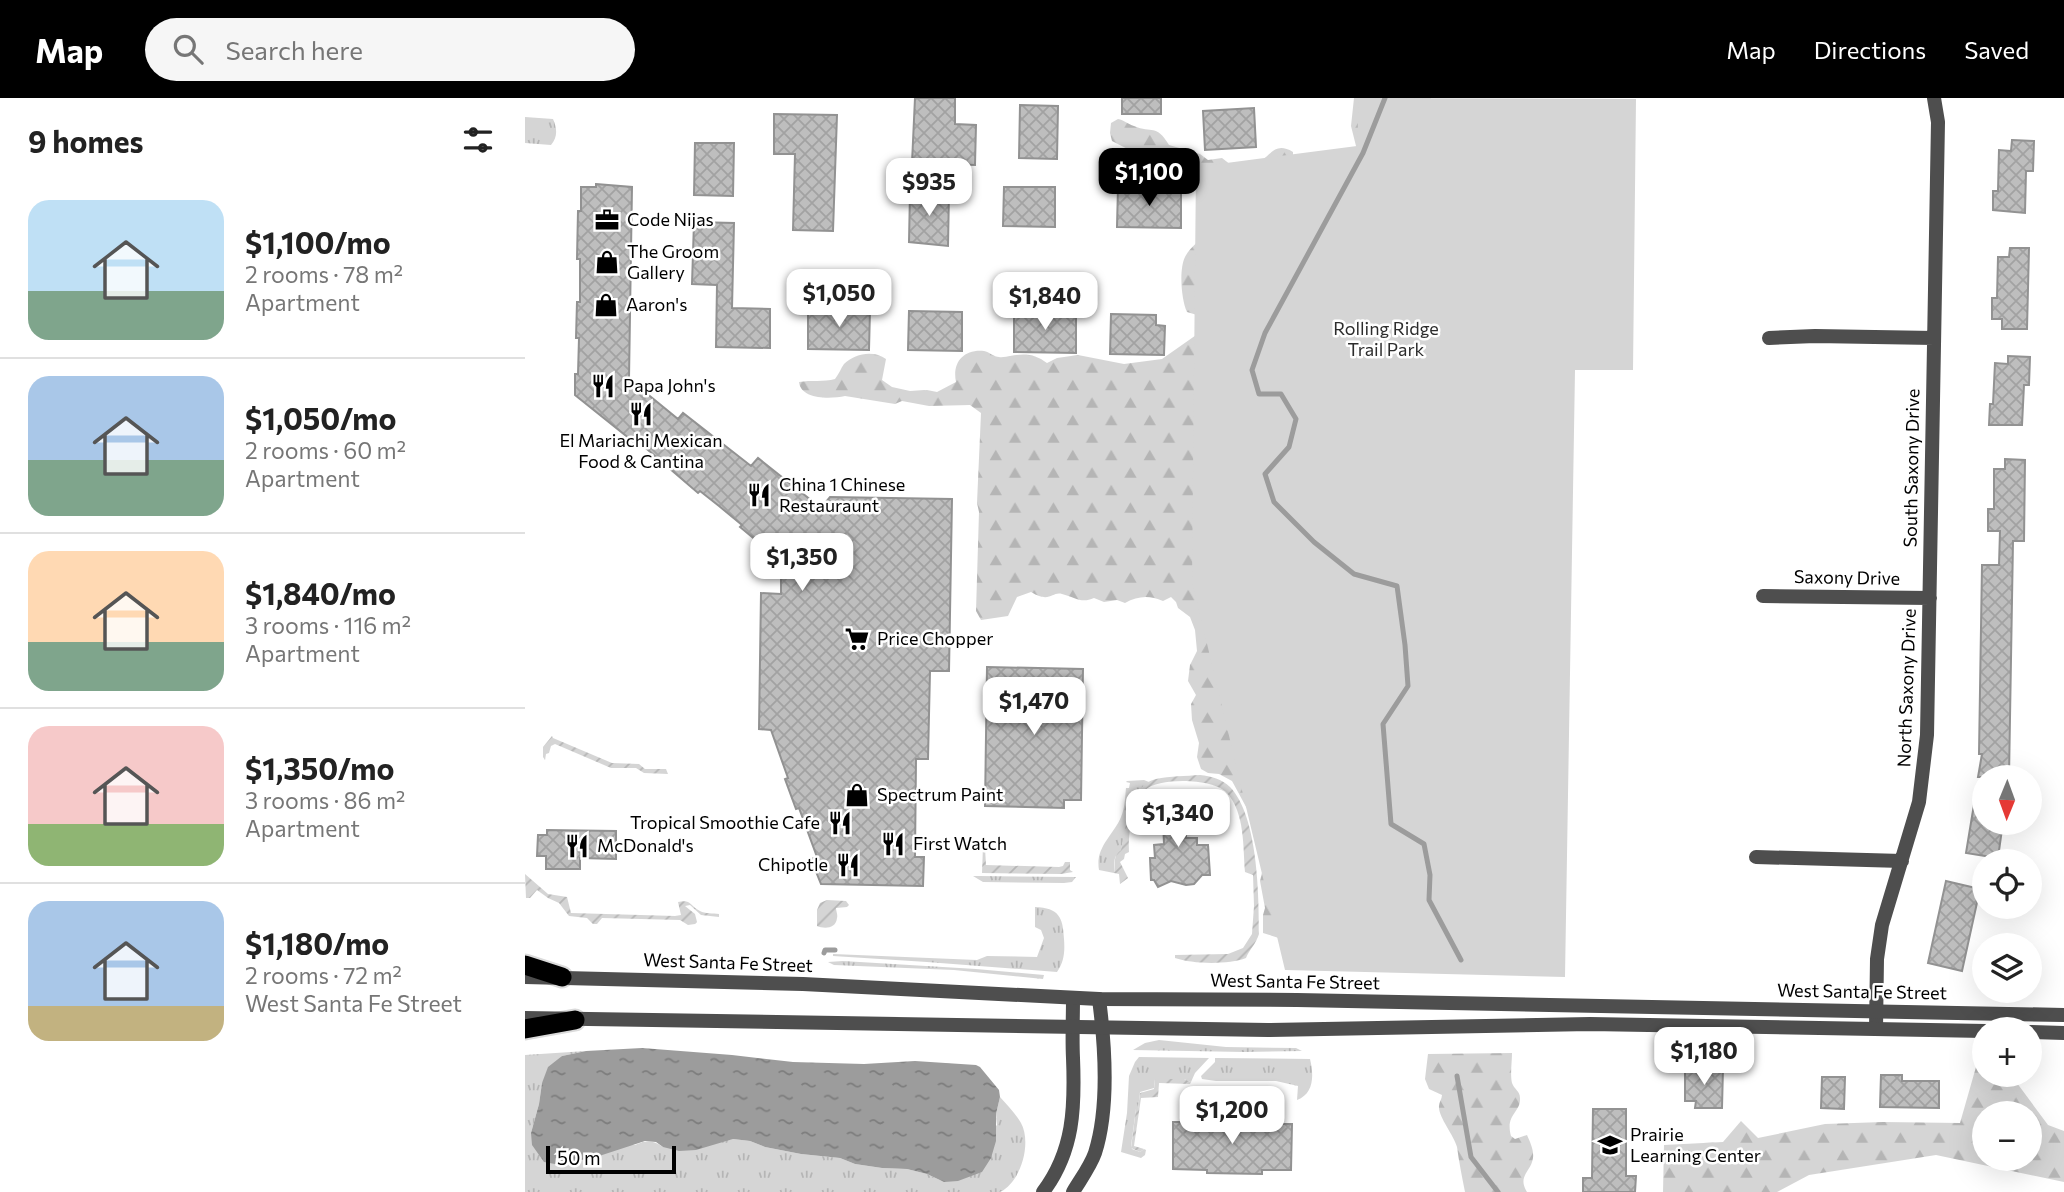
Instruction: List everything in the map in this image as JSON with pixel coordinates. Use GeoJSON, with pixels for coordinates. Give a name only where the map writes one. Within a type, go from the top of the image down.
{"type":"FeatureCollection","features":[{"type":"Feature","properties":{"kind":"highway"},"geometry":{"type":"LineString","coordinates":[[525,965],[562,977]]}},
{"type":"Feature","properties":{"kind":"highway"},"geometry":{"type":"LineString","coordinates":[[525,1029],[575,1020]]}},
{"type":"Feature","properties":{"kind":"street","name":"South Saxony Drive"},"geometry":{"type":"LineString","coordinates":[[1930,598],[1938,122],[1934,98]]}},
{"type":"Feature","properties":{"kind":"street"},"geometry":{"type":"LineString","coordinates":[[1769,338],[1934,338]]}},
{"type":"Feature","properties":{"kind":"street","name":"Saxony Drive"},"geometry":{"type":"LineString","coordinates":[[1763,596],[1930,598]]}},
{"type":"Feature","properties":{"kind":"street","name":"North Saxony Drive"},"geometry":{"type":"LineString","coordinates":[[1876,1029],[1877,959],[1882,925],[1919,802],[1924,770],[1930,598]]}},
{"type":"Feature","properties":{"kind":"street"},"geometry":{"type":"LineString","coordinates":[[1756,857],[1902,861]]}},
{"type":"Feature","properties":{"kind":"street","name":"West Santa Fe Street"},"geometry":{"type":"LineString","coordinates":[[525,976],[803,984],[1073,999],[1297,1000],[2064,1015]]}},
{"type":"Feature","properties":{"kind":"street"},"geometry":{"type":"LineString","coordinates":[[1043,1192],[1061,1159],[1071,1131],[1075,1081],[1073,999]]}},
{"type":"Feature","properties":{"kind":"street"},"geometry":{"type":"LineString","coordinates":[[1073,1192],[1094,1155],[1100,1129],[1104,1086],[1103,1028],[1099,999]]}},
{"type":"Feature","properties":{"kind":"street","name":"West Santa Fe Street"},"geometry":{"type":"LineString","coordinates":[[525,1018],[1268,1030],[1590,1024],[1972,1031]]}},
{"type":"Feature","properties":{"kind":"street"},"geometry":{"type":"LineString","coordinates":[[2042,1032],[2064,1032]]}},
{"type":"Feature","properties":{"kind":"green space"},"geometry":{"type":"Polygon","coordinates":[[[1354,98],[1431,98],[1285,940],[1263,933],[1265,908],[1260,881],[1263,868],[1251,816],[1232,781],[1201,769],[1197,757],[1199,743],[1192,720],[1191,704],[1196,695],[1188,681],[1190,665],[1197,651],[1195,630],[1190,617],[1178,608],[1171,597],[1163,601],[1148,597],[1139,598],[1125,603],[1117,600],[1104,602],[1094,598],[1082,600],[1059,594],[1042,597],[1031,592],[1017,597],[1008,616],[981,620],[976,611],[981,413],[970,405],[929,406],[845,396],[818,397],[805,392],[799,382],[835,379],[844,364],[865,354],[876,354],[886,359],[882,380],[892,387],[937,392],[956,382],[958,363],[970,352],[984,351],[1000,357],[1030,355],[1047,363],[1057,358],[1078,355],[1124,364],[1162,359],[1199,333],[1197,315],[1187,312],[1185,306],[1181,276],[1187,253],[1208,232],[1206,188],[1174,172],[1150,175],[1147,170],[1149,160],[1112,141],[1111,123],[1118,119],[1140,128],[1157,131],[1169,145],[1200,154],[1208,160],[1222,158],[1231,165],[1253,164],[1281,148],[1293,152],[1293,161],[1357,150],[1351,126],[1354,98]]]}},
{"type":"Feature","properties":{"kind":"green space","name":"Rolling Ridge Trail Park"},"geometry":{"type":"Polygon","coordinates":[[[1359,98],[1636,99],[1633,370],[1575,370],[1565,977],[1285,970],[1192,581],[1196,167],[1357,146],[1359,98]]]}},
{"type":"Feature","properties":{"kind":"green space"},"geometry":{"type":"Polygon","coordinates":[[[525,117],[553,119],[556,132],[551,145],[525,143],[525,117]]]}},
{"type":"Feature","properties":{"kind":"green space"},"geometry":{"type":"Polygon","coordinates":[[[552,736],[612,763],[639,764],[645,769],[666,769],[668,774],[644,773],[636,768],[611,768],[555,744],[546,754],[545,760],[543,747],[552,736]]]}},
{"type":"Feature","properties":{"kind":"green space"},"geometry":{"type":"Polygon","coordinates":[[[1200,775],[1223,782],[1239,800],[1246,817],[1255,857],[1259,934],[1246,958],[1230,962],[1191,962],[1175,958],[1175,955],[1228,954],[1243,948],[1252,934],[1253,875],[1245,872],[1240,820],[1227,793],[1211,784],[1186,781],[1162,783],[1145,790],[1134,810],[1129,852],[1120,862],[1128,878],[1120,884],[1119,874],[1114,873],[1115,858],[1121,850],[1127,819],[1140,789],[1156,779],[1200,775]]]}},
{"type":"Feature","properties":{"kind":"green space"},"geometry":{"type":"Polygon","coordinates":[[[1126,782],[1149,782],[1133,801],[1121,850],[1115,858],[1114,873],[1099,870],[1102,848],[1122,814],[1126,788],[1129,788],[1130,783],[1126,782]]]}},
{"type":"Feature","properties":{"kind":"green space"},"geometry":{"type":"Polygon","coordinates":[[[983,846],[986,865],[1059,867],[1070,862],[1070,870],[1073,872],[982,873],[983,846]]]}},
{"type":"Feature","properties":{"kind":"green space"},"geometry":{"type":"Polygon","coordinates":[[[525,874],[548,894],[567,897],[571,913],[675,916],[681,915],[678,902],[685,901],[702,912],[719,914],[719,917],[701,915],[690,905],[685,906],[695,914],[695,924],[688,925],[680,920],[602,918],[597,924],[593,924],[587,918],[569,916],[559,903],[537,890],[530,898],[526,898],[525,874]]]}},
{"type":"Feature","properties":{"kind":"green space"},"geometry":{"type":"Polygon","coordinates":[[[973,876],[1076,877],[1072,882],[1064,883],[983,882],[973,876]]]}},
{"type":"Feature","properties":{"kind":"green space"},"geometry":{"type":"Polygon","coordinates":[[[827,900],[846,901],[849,905],[836,908],[836,922],[826,928],[817,926],[817,910],[820,903],[827,900]]]}},
{"type":"Feature","properties":{"kind":"green space"},"geometry":{"type":"Polygon","coordinates":[[[1035,907],[1050,909],[1061,919],[1064,953],[1057,972],[833,956],[977,960],[987,956],[1037,957],[1044,938],[1041,930],[1035,927],[1035,907]]]}},
{"type":"Feature","properties":{"kind":"green space"},"geometry":{"type":"Polygon","coordinates":[[[828,962],[1044,975],[1043,979],[954,970],[834,965],[828,962]]]}},
{"type":"Feature","properties":{"kind":"green space"},"geometry":{"type":"Polygon","coordinates":[[[1159,1040],[1226,1047],[1296,1048],[1302,1051],[1133,1050],[1145,1043],[1159,1040]]]}},
{"type":"Feature","properties":{"kind":"green space"},"geometry":{"type":"Polygon","coordinates":[[[586,1051],[562,1056],[542,1083],[531,1133],[635,1145],[649,1142],[663,1147],[733,1139],[750,1141],[765,1147],[801,1154],[840,1158],[855,1164],[907,1169],[944,1182],[997,1125],[996,1114],[1000,1097],[1017,1116],[1024,1131],[1023,1161],[1014,1180],[1000,1192],[525,1192],[525,1055],[586,1051]]]}},
{"type":"Feature","properties":{"kind":"green space"},"geometry":{"type":"Polygon","coordinates":[[[1512,1053],[1512,1083],[1519,1094],[1520,1103],[1511,1118],[1510,1129],[1511,1136],[1515,1139],[1527,1135],[1532,1149],[1532,1163],[1523,1182],[1527,1192],[1465,1192],[1457,1147],[1439,1110],[1442,1095],[1429,1089],[1425,1079],[1428,1054],[1512,1053]]]}},
{"type":"Feature","properties":{"kind":"green space"},"geometry":{"type":"Polygon","coordinates":[[[1139,1057],[1209,1058],[1195,1073],[1191,1082],[1184,1079],[1155,1079],[1154,1088],[1140,1092],[1131,1146],[1140,1152],[1146,1150],[1141,1158],[1121,1152],[1129,1076],[1139,1057]]]}},
{"type":"Feature","properties":{"kind":"green space"},"geometry":{"type":"Polygon","coordinates":[[[1215,1058],[1310,1059],[1310,1089],[1297,1100],[1298,1086],[1276,1081],[1202,1079],[1201,1076],[1215,1062],[1215,1058]]]}},
{"type":"Feature","properties":{"kind":"green space"},"geometry":{"type":"Polygon","coordinates":[[[1155,1079],[1184,1079],[1191,1082],[1159,1083],[1158,1097],[1141,1098],[1134,1146],[1144,1149],[1140,1152],[1131,1148],[1136,1109],[1140,1093],[1154,1089],[1155,1079]]]}},
{"type":"Feature","properties":{"kind":"green space"},"geometry":{"type":"Polygon","coordinates":[[[1972,1081],[1972,1087],[2020,1087],[2030,1101],[1972,1101],[1972,1163],[1936,1155],[1809,1175],[1777,1192],[1663,1192],[1664,1145],[1723,1142],[1741,1121],[1758,1138],[1825,1124],[1960,1123],[1972,1081]]]}},
{"type":"Feature","properties":{"kind":"green space"},"geometry":{"type":"Polygon","coordinates":[[[2042,1117],[2048,1125],[2064,1131],[2064,1182],[2012,1171],[2042,1171],[2042,1117]]]}},
{"type":"Feature","properties":{"kind":"water"},"geometry":{"type":"Polygon","coordinates":[[[642,1048],[793,1062],[864,1064],[915,1061],[976,1065],[999,1090],[996,1141],[991,1158],[982,1172],[958,1181],[944,1182],[907,1169],[855,1164],[840,1158],[801,1154],[733,1139],[696,1150],[679,1151],[663,1147],[656,1142],[645,1141],[593,1158],[555,1164],[544,1162],[532,1145],[531,1133],[548,1067],[562,1056],[586,1051],[642,1048]]]}},
{"type":"Feature","properties":{"kind":"building"},"geometry":{"type":"Polygon","coordinates":[[[915,98],[955,98],[955,124],[976,125],[975,165],[912,163],[915,98]]]}},
{"type":"Feature","properties":{"kind":"building"},"geometry":{"type":"Polygon","coordinates":[[[1122,98],[1161,98],[1161,114],[1122,114],[1122,98]]]}},
{"type":"Feature","properties":{"kind":"building"},"geometry":{"type":"Polygon","coordinates":[[[1020,105],[1058,106],[1057,159],[1019,158],[1020,105]]]}},
{"type":"Feature","properties":{"kind":"building"},"geometry":{"type":"Polygon","coordinates":[[[1254,108],[1256,147],[1205,150],[1203,111],[1254,108]]]}},
{"type":"Feature","properties":{"kind":"building"},"geometry":{"type":"Polygon","coordinates":[[[774,114],[837,115],[833,231],[793,230],[795,154],[774,154],[774,114]]]}},
{"type":"Feature","properties":{"kind":"building"},"geometry":{"type":"Polygon","coordinates":[[[2012,140],[2034,141],[2033,171],[2026,171],[2025,213],[1993,210],[1993,191],[1998,191],[1999,150],[2011,151],[2012,140]]]}},
{"type":"Feature","properties":{"kind":"building"},"geometry":{"type":"Polygon","coordinates":[[[695,143],[734,143],[733,196],[694,195],[695,143]]]}},
{"type":"Feature","properties":{"kind":"building"},"geometry":{"type":"Polygon","coordinates":[[[596,184],[632,187],[629,379],[678,419],[683,413],[751,466],[758,458],[821,508],[830,497],[952,499],[949,671],[930,671],[928,759],[916,759],[915,857],[924,857],[923,886],[821,884],[811,859],[817,857],[785,779],[788,778],[771,730],[759,729],[761,593],[781,594],[781,561],[719,506],[700,491],[698,493],[641,444],[640,447],[575,395],[579,338],[576,338],[577,302],[580,302],[578,211],[581,211],[581,187],[596,187],[596,184]]]}},
{"type":"Feature","properties":{"kind":"building"},"geometry":{"type":"Polygon","coordinates":[[[1004,187],[1055,187],[1055,227],[1003,226],[1004,187]]]}},
{"type":"Feature","properties":{"kind":"building"},"geometry":{"type":"Polygon","coordinates":[[[1118,187],[1181,188],[1181,228],[1117,227],[1118,187]]]}},
{"type":"Feature","properties":{"kind":"building"},"geometry":{"type":"Polygon","coordinates":[[[910,192],[949,192],[948,246],[909,242],[910,192]]]}},
{"type":"Feature","properties":{"kind":"building"},"geometry":{"type":"Polygon","coordinates":[[[694,222],[734,223],[732,308],[770,309],[770,348],[716,347],[717,285],[692,284],[694,222]]]}},
{"type":"Feature","properties":{"kind":"building"},"geometry":{"type":"Polygon","coordinates":[[[2010,248],[2029,248],[2027,329],[2002,329],[2002,319],[1992,319],[1992,298],[1997,298],[1998,257],[2009,257],[2010,248]]]}},
{"type":"Feature","properties":{"kind":"building"},"geometry":{"type":"Polygon","coordinates":[[[808,309],[870,310],[869,350],[808,349],[808,309]]]}},
{"type":"Feature","properties":{"kind":"building"},"geometry":{"type":"Polygon","coordinates":[[[909,311],[962,312],[962,351],[908,350],[909,311]]]}},
{"type":"Feature","properties":{"kind":"building"},"geometry":{"type":"Polygon","coordinates":[[[1014,312],[1076,313],[1076,353],[1014,352],[1014,312]]]}},
{"type":"Feature","properties":{"kind":"building"},"geometry":{"type":"Polygon","coordinates":[[[1111,314],[1156,315],[1156,325],[1165,326],[1164,355],[1110,354],[1111,314]]]}},
{"type":"Feature","properties":{"kind":"building"},"geometry":{"type":"Polygon","coordinates":[[[2008,356],[2030,357],[2029,385],[2024,385],[2022,425],[1989,425],[1995,363],[2008,364],[2008,356]]]}},
{"type":"Feature","properties":{"kind":"building"},"geometry":{"type":"Polygon","coordinates":[[[2005,459],[2025,460],[2024,541],[2013,541],[2009,765],[1980,765],[1982,565],[1999,565],[2000,531],[1988,531],[1988,509],[1994,509],[1994,469],[2005,469],[2005,459]]]}},
{"type":"Feature","properties":{"kind":"building"},"geometry":{"type":"Polygon","coordinates":[[[987,667],[1083,669],[1081,800],[1064,800],[1064,808],[985,806],[987,667]]]}},
{"type":"Feature","properties":{"kind":"building"},"geometry":{"type":"Polygon","coordinates":[[[1184,794],[1186,838],[1197,838],[1197,845],[1208,845],[1210,875],[1202,875],[1194,884],[1171,881],[1158,887],[1154,880],[1151,880],[1150,858],[1155,858],[1154,845],[1164,844],[1162,796],[1184,794]]]}},
{"type":"Feature","properties":{"kind":"building"},"geometry":{"type":"Polygon","coordinates":[[[1972,816],[1972,835],[2001,835],[1999,849],[1972,849],[1972,854],[1966,853],[1972,816]]]}},
{"type":"Feature","properties":{"kind":"building","name":"McDonald's"},"geometry":{"type":"Polygon","coordinates":[[[547,830],[616,831],[616,859],[580,858],[580,869],[546,869],[546,856],[537,856],[538,835],[547,835],[547,830]]]}},
{"type":"Feature","properties":{"kind":"building"},"geometry":{"type":"Polygon","coordinates":[[[1946,881],[1972,887],[1973,919],[1962,971],[1928,963],[1946,881]]]}},
{"type":"Feature","properties":{"kind":"building"},"geometry":{"type":"Polygon","coordinates":[[[1685,1067],[1723,1068],[1722,1108],[1695,1108],[1696,1101],[1685,1101],[1685,1067]]]}},
{"type":"Feature","properties":{"kind":"building"},"geometry":{"type":"Polygon","coordinates":[[[1881,1075],[1902,1075],[1902,1081],[1939,1081],[1939,1108],[1880,1107],[1881,1075]]]}},
{"type":"Feature","properties":{"kind":"building"},"geometry":{"type":"Polygon","coordinates":[[[1822,1077],[1845,1077],[1844,1109],[1821,1108],[1822,1077]]]}},
{"type":"Feature","properties":{"kind":"building"},"geometry":{"type":"Polygon","coordinates":[[[1593,1109],[1626,1109],[1626,1176],[1636,1176],[1635,1192],[1583,1192],[1583,1178],[1592,1178],[1593,1109]]]}},
{"type":"Feature","properties":{"kind":"building"},"geometry":{"type":"Polygon","coordinates":[[[1209,1119],[1262,1120],[1262,1124],[1292,1124],[1291,1170],[1262,1170],[1262,1174],[1173,1169],[1173,1122],[1209,1122],[1209,1119]]]}},
{"type":"Feature","properties":{"kind":"waterway"},"geometry":{"type":"LineString","coordinates":[[1385,98],[1363,153],[1265,333],[1252,370],[1259,394],[1281,394],[1296,419],[1289,447],[1265,474],[1274,502],[1314,542],[1354,574],[1397,586],[1408,686],[1383,724],[1391,824],[1424,844],[1430,875],[1429,900],[1461,960]]}},
{"type":"Feature","properties":{"kind":"waterway"},"geometry":{"type":"LineString","coordinates":[[824,953],[825,950],[835,950]]}},
{"type":"Feature","properties":{"kind":"waterway"},"geometry":{"type":"LineString","coordinates":[[1457,1076],[1471,1157],[1498,1192]]}},
{"type":"Feature","properties":{"kind":"place","name":"Code Nijas"},"geometry":{"type":"Point","coordinates":[607,220]}},
{"type":"Feature","properties":{"kind":"place","name":"The Groom Gallery"},"geometry":{"type":"Point","coordinates":[607,262]}},
{"type":"Feature","properties":{"kind":"place","name":"Aaron's"},"geometry":{"type":"Point","coordinates":[606,305]}},
{"type":"Feature","properties":{"kind":"place","name":"Papa John's"},"geometry":{"type":"Point","coordinates":[603,386]}},
{"type":"Feature","properties":{"kind":"place","name":"El Mariachi Mexican Food & Cantina"},"geometry":{"type":"Point","coordinates":[641,414]}},
{"type":"Feature","properties":{"kind":"place","name":"China 1 Chinese Restauraunt"},"geometry":{"type":"Point","coordinates":[759,495]}},
{"type":"Feature","properties":{"kind":"place","name":"Price Chopper"},"geometry":{"type":"Point","coordinates":[857,639]}},
{"type":"Feature","properties":{"kind":"place","name":"Spectrum Paint"},"geometry":{"type":"Point","coordinates":[857,795]}},
{"type":"Feature","properties":{"kind":"place","name":"Tropical Smoothie Cafe"},"geometry":{"type":"Point","coordinates":[840,823]}},
{"type":"Feature","properties":{"kind":"place","name":"First Watch"},"geometry":{"type":"Point","coordinates":[893,844]}},
{"type":"Feature","properties":{"kind":"place","name":"McDonald's"},"geometry":{"type":"Point","coordinates":[577,846]}},
{"type":"Feature","properties":{"kind":"place","name":"Chipotle"},"geometry":{"type":"Point","coordinates":[848,865]}},
{"type":"Feature","properties":{"kind":"place","name":"Prairie Learning Center"},"geometry":{"type":"Point","coordinates":[1610,1145]}}]}
